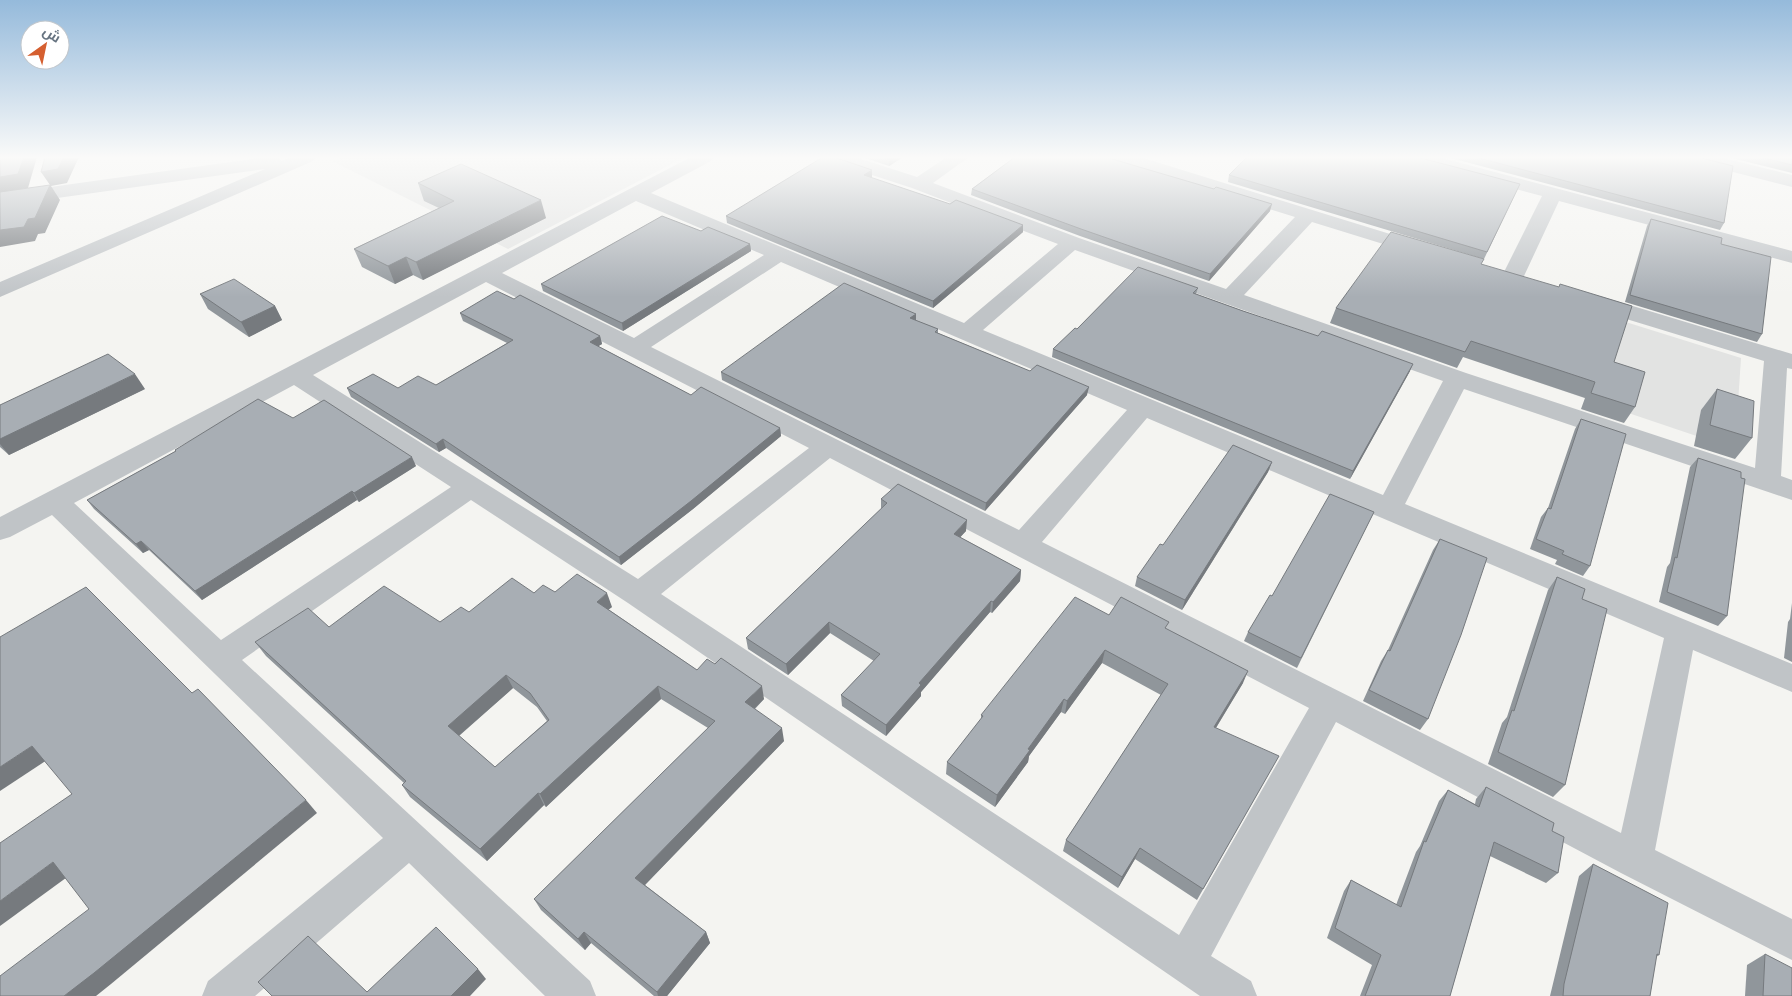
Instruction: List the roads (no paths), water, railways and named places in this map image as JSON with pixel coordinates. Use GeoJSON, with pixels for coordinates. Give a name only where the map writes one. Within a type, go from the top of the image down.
{"type":"FeatureCollection","features":[{"type":"Feature","properties":{"kind":"street"},"geometry":{"type":"LineString","coordinates":[[0,290],[199,203]]}},
{"type":"Feature","properties":{"kind":"street"},"geometry":{"type":"LineString","coordinates":[[0,530],[618,203]]}},
{"type":"Feature","properties":{"kind":"street"},"geometry":{"type":"LineString","coordinates":[[658,203],[778,256],[1681,630],[1792,678]]}},
{"type":"Feature","properties":{"kind":"street"},"geometry":{"type":"LineString","coordinates":[[970,203],[1072,242],[1457,378],[1792,490]]}},
{"type":"Feature","properties":{"kind":"street"},"geometry":{"type":"LineString","coordinates":[[1272,203],[1307,216],[1438,254]]}},
{"type":"Feature","properties":{"kind":"street"},"geometry":{"type":"LineString","coordinates":[[1513,276],[1548,203]]}},
{"type":"Feature","properties":{"kind":"street"},"geometry":{"type":"LineString","coordinates":[[1589,203],[1792,257]]}},
{"type":"Feature","properties":{"kind":"street"},"geometry":{"type":"LineString","coordinates":[[1230,298],[1307,216]]}},
{"type":"Feature","properties":{"kind":"street"},"geometry":{"type":"LineString","coordinates":[[966,333],[1072,242]]}},
{"type":"Feature","properties":{"kind":"street"},"geometry":{"type":"LineString","coordinates":[[636,347],[778,256]]}},
{"type":"Feature","properties":{"kind":"street"},"geometry":{"type":"LineString","coordinates":[[486,272],[636,347],[1792,940]]}},
{"type":"Feature","properties":{"kind":"street"},"geometry":{"type":"LineString","coordinates":[[1578,296],[1784,360],[1768,481]]}},
{"type":"Feature","properties":{"kind":"street"},"geometry":{"type":"LineString","coordinates":[[296,374],[639,596],[1236,996]]}},
{"type":"Feature","properties":{"kind":"street"},"geometry":{"type":"LineString","coordinates":[[1389,509],[1457,378]]}},
{"type":"Feature","properties":{"kind":"street"},"geometry":{"type":"LineString","coordinates":[[1023,545],[1143,407]]}},
{"type":"Feature","properties":{"kind":"street"},"geometry":{"type":"LineString","coordinates":[[639,596],[828,446]]}},
{"type":"Feature","properties":{"kind":"street"},"geometry":{"type":"LineString","coordinates":[[220,658],[471,487]]}},
{"type":"Feature","properties":{"kind":"street"},"geometry":{"type":"LineString","coordinates":[[55,502],[575,996]]}},
{"type":"Feature","properties":{"kind":"street"},"geometry":{"type":"LineString","coordinates":[[1634,860],[1681,630]]}},
{"type":"Feature","properties":{"kind":"street"},"geometry":{"type":"LineString","coordinates":[[1186,962],[1330,704]]}},
{"type":"Feature","properties":{"kind":"street"},"geometry":{"type":"LineString","coordinates":[[223,996],[410,839]]}}]}
